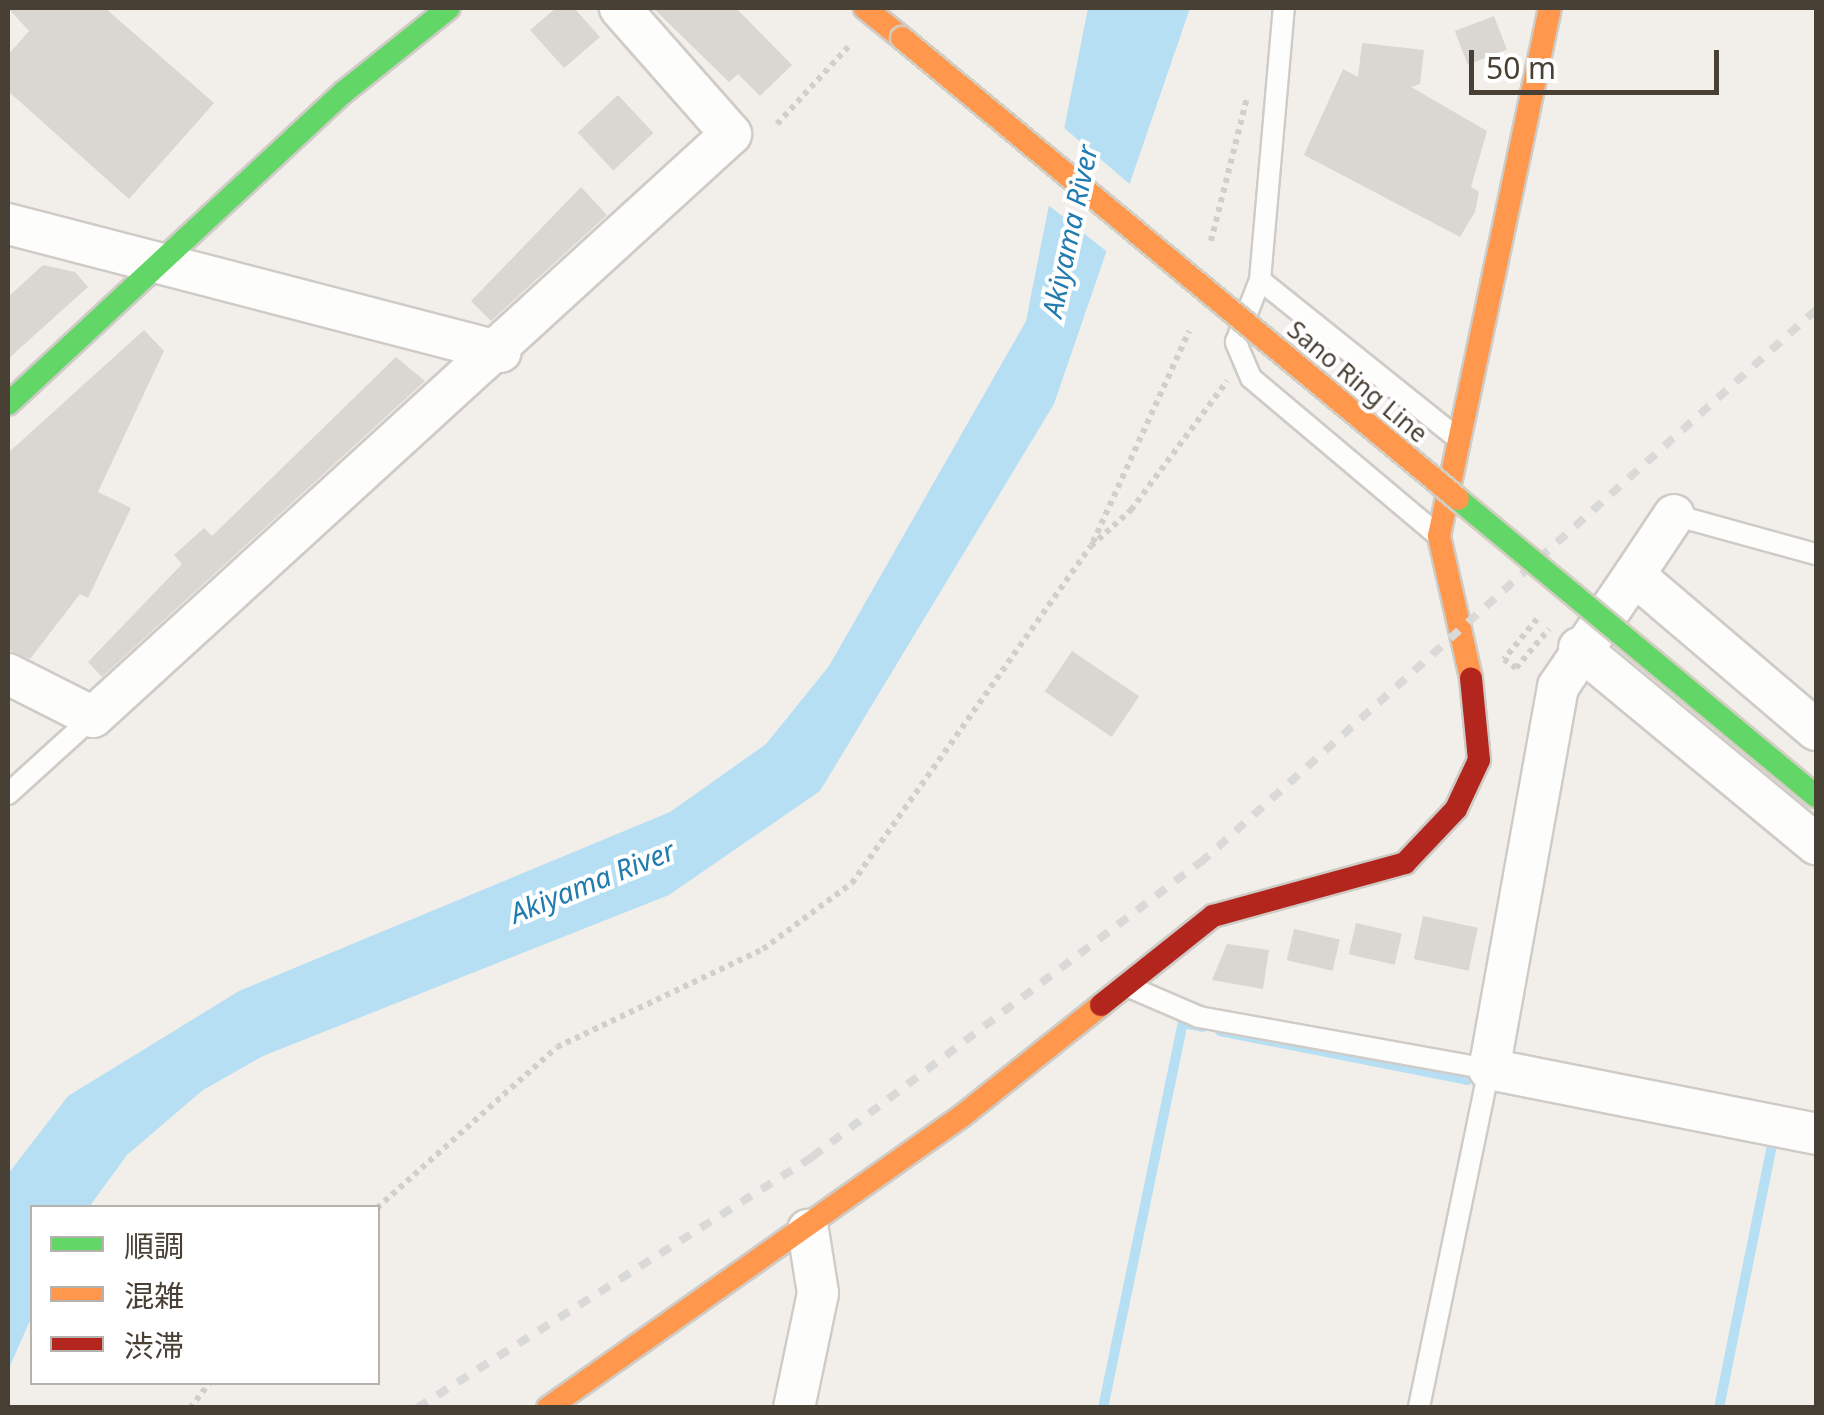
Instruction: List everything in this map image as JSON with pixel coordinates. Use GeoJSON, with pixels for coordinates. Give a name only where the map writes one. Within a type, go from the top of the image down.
{"type":"FeatureCollection","features":[{"type":"Feature","properties":{"kind":"street"},"geometry":{"type":"LineString","coordinates":[[8,404],[344,92],[449,8]]}},
{"type":"Feature","properties":{"kind":"street"},"geometry":{"type":"LineString","coordinates":[[8,674],[94,717],[501,352],[731,134],[620,8]]}},
{"type":"Feature","properties":{"kind":"street","name":"Sano Ring Line"},"geometry":{"type":"LineString","coordinates":[[865,8],[1816,796]]}},
{"type":"Feature","properties":{"kind":"street"},"geometry":{"type":"LineString","coordinates":[[548,1408],[808,1230],[1213,916],[1405,863],[1456,809],[1479,760],[1472,663],[1439,536],[1550,8]]}},
{"type":"Feature","properties":{"kind":"street"},"geometry":{"type":"LineString","coordinates":[[8,224],[501,352]]}},
{"type":"Feature","properties":{"kind":"street"},"geometry":{"type":"LineString","coordinates":[[1674,515],[1634,576],[1571,630],[1538,772],[1489,1069],[1816,1134]]}},
{"type":"Feature","properties":{"kind":"street"},"geometry":{"type":"LineString","coordinates":[[1634,576],[1816,730]]}},
{"type":"Feature","properties":{"kind":"street"},"geometry":{"type":"LineString","coordinates":[[1571,630],[1816,844]]}},
{"type":"Feature","properties":{"kind":"street"},"geometry":{"type":"LineString","coordinates":[[1479,760],[1538,772]]}},
{"type":"Feature","properties":{"kind":"street"},"geometry":{"type":"LineString","coordinates":[[794,1408],[818,1293],[808,1230]]}},
{"type":"Feature","properties":{"kind":"lane"},"geometry":{"type":"LineString","coordinates":[[1284,8],[1260,280],[1236,342],[1241,362],[1439,536]]}},
{"type":"Feature","properties":{"kind":"lane"},"geometry":{"type":"LineString","coordinates":[[1260,280],[1459,440]]}},
{"type":"Feature","properties":{"kind":"lane"},"geometry":{"type":"LineString","coordinates":[[1674,515],[1816,554]]}},
{"type":"Feature","properties":{"kind":"lane"},"geometry":{"type":"LineString","coordinates":[[8,794],[94,717]]}},
{"type":"Feature","properties":{"kind":"lane"},"geometry":{"type":"LineString","coordinates":[[1126,985],[1199,1017],[1489,1069],[1418,1408]]}},
{"type":"Feature","properties":{"kind":"path"},"geometry":{"type":"LineString","coordinates":[[777,124],[856,39]]}},
{"type":"Feature","properties":{"kind":"path"},"geometry":{"type":"LineString","coordinates":[[380,1205],[557,1047],[763,949],[852,883],[1091,546],[1131,510],[1241,362]]}},
{"type":"Feature","properties":{"kind":"path"},"geometry":{"type":"LineString","coordinates":[[1539,616],[1504,659],[1516,668],[1571,630]]}},
{"type":"Feature","properties":{"kind":"path"},"geometry":{"type":"LineString","coordinates":[[190,1408],[208,1385]]}},
{"type":"Feature","properties":{"kind":"water","name":"Akiyama River"},"geometry":{"type":"Polygon","coordinates":[[[1088,8],[1190,8],[1054,404],[820,791],[669,895],[263,1056],[203,1090],[127,1155],[90,1205],[30,1205],[30,1321],[10,1366],[8,1406],[8,1174],[68,1096],[239,991],[670,812],[766,744],[829,666],[1026,321],[1088,8]]]}},
{"type":"Feature","properties":{"kind":"pier"},"geometry":{"type":"Polygon","coordinates":[[[1056,121],[1133,187],[1110,254],[1042,200],[1056,121]]]}},
{"type":"Feature","properties":{"kind":"building"},"geometry":{"type":"Polygon","coordinates":[[[8,8],[105,8],[214,103],[129,199],[8,91],[8,55],[29,31],[8,8]]]}},
{"type":"Feature","properties":{"kind":"building"},"geometry":{"type":"Polygon","coordinates":[[[556,8],[574,8],[600,37],[564,68],[530,30],[556,8]]]}},
{"type":"Feature","properties":{"kind":"building"},"geometry":{"type":"Polygon","coordinates":[[[653,8],[736,8],[792,65],[760,96],[738,74],[729,82],[653,8]]]}},
{"type":"Feature","properties":{"kind":"building"},"geometry":{"type":"Polygon","coordinates":[[[1494,16],[1507,50],[1468,65],[1455,31],[1494,16]]]}},
{"type":"Feature","properties":{"kind":"building"},"geometry":{"type":"Polygon","coordinates":[[[1362,43],[1424,50],[1420,84],[1411,87],[1487,131],[1471,187],[1479,192],[1475,212],[1460,237],[1304,155],[1343,69],[1358,77],[1362,43]]]}},
{"type":"Feature","properties":{"kind":"building"},"geometry":{"type":"Polygon","coordinates":[[[618,95],[653,133],[613,171],[578,133],[618,95]]]}},
{"type":"Feature","properties":{"kind":"building"},"geometry":{"type":"Polygon","coordinates":[[[581,187],[607,215],[491,321],[471,301],[581,187]]]}},
{"type":"Feature","properties":{"kind":"building"},"geometry":{"type":"Polygon","coordinates":[[[43,265],[75,272],[88,287],[8,359],[8,297],[43,265]]]}},
{"type":"Feature","properties":{"kind":"building"},"geometry":{"type":"Polygon","coordinates":[[[144,330],[164,351],[98,492],[131,508],[88,598],[80,594],[30,659],[8,650],[8,453],[144,330]]]}},
{"type":"Feature","properties":{"kind":"building"},"geometry":{"type":"Polygon","coordinates":[[[396,357],[425,381],[102,677],[88,662],[182,564],[174,555],[204,528],[212,536],[396,357]]]}},
{"type":"Feature","properties":{"kind":"building"},"geometry":{"type":"Polygon","coordinates":[[[1072,651],[1139,696],[1112,737],[1045,692],[1072,651]]]}},
{"type":"Feature","properties":{"kind":"building"},"geometry":{"type":"Polygon","coordinates":[[[1423,916],[1478,928],[1469,971],[1414,959],[1423,916]]]}},
{"type":"Feature","properties":{"kind":"building"},"geometry":{"type":"Polygon","coordinates":[[[1356,923],[1402,934],[1395,965],[1349,954],[1356,923]]]}},
{"type":"Feature","properties":{"kind":"building"},"geometry":{"type":"Polygon","coordinates":[[[1294,929],[1340,940],[1333,971],[1287,960],[1294,929]]]}},
{"type":"Feature","properties":{"kind":"building"},"geometry":{"type":"Polygon","coordinates":[[[1227,944],[1269,950],[1263,989],[1212,980],[1227,944]]]}},
{"type":"Feature","properties":{"kind":"waterway"},"geometry":{"type":"LineString","coordinates":[[1103,1408],[1183,1023],[1203,1027]]}},
{"type":"Feature","properties":{"kind":"waterway"},"geometry":{"type":"LineString","coordinates":[[1220,1031],[1467,1080],[1470,1064]]}},
{"type":"Feature","properties":{"kind":"waterway"},"geometry":{"type":"LineString","coordinates":[[1719,1408],[1771,1149]]}},
{"type":"Feature","properties":{"kind":"railway"},"geometry":{"type":"LineString","coordinates":[[417,1408],[812,1157],[1200,863],[1816,310]]}},
{"type":"Feature","properties":{"kind":"traffic: fast"},"geometry":{"type":"LineString","coordinates":[[8,404],[344,92],[449,8]]}},
{"type":"Feature","properties":{"kind":"traffic: fast"},"geometry":{"type":"LineString","coordinates":[[1458,499],[1816,796]]}},
{"type":"Feature","properties":{"kind":"traffic: slow"},"geometry":{"type":"LineString","coordinates":[[865,8],[902,38]]}},
{"type":"Feature","properties":{"kind":"traffic: slow"},"geometry":{"type":"LineString","coordinates":[[1471,678],[1439,536],[1550,8]]}},
{"type":"Feature","properties":{"kind":"traffic: slow"},"geometry":{"type":"LineString","coordinates":[[902,38],[1458,499]]}},
{"type":"Feature","properties":{"kind":"traffic: slow"},"geometry":{"type":"LineString","coordinates":[[548,1408],[962,1116],[1101,1005]]}},
{"type":"Feature","properties":{"kind":"traffic: jam"},"geometry":{"type":"LineString","coordinates":[[1101,1005],[1213,916],[1405,863],[1456,809],[1479,760],[1471,678]]}}]}
